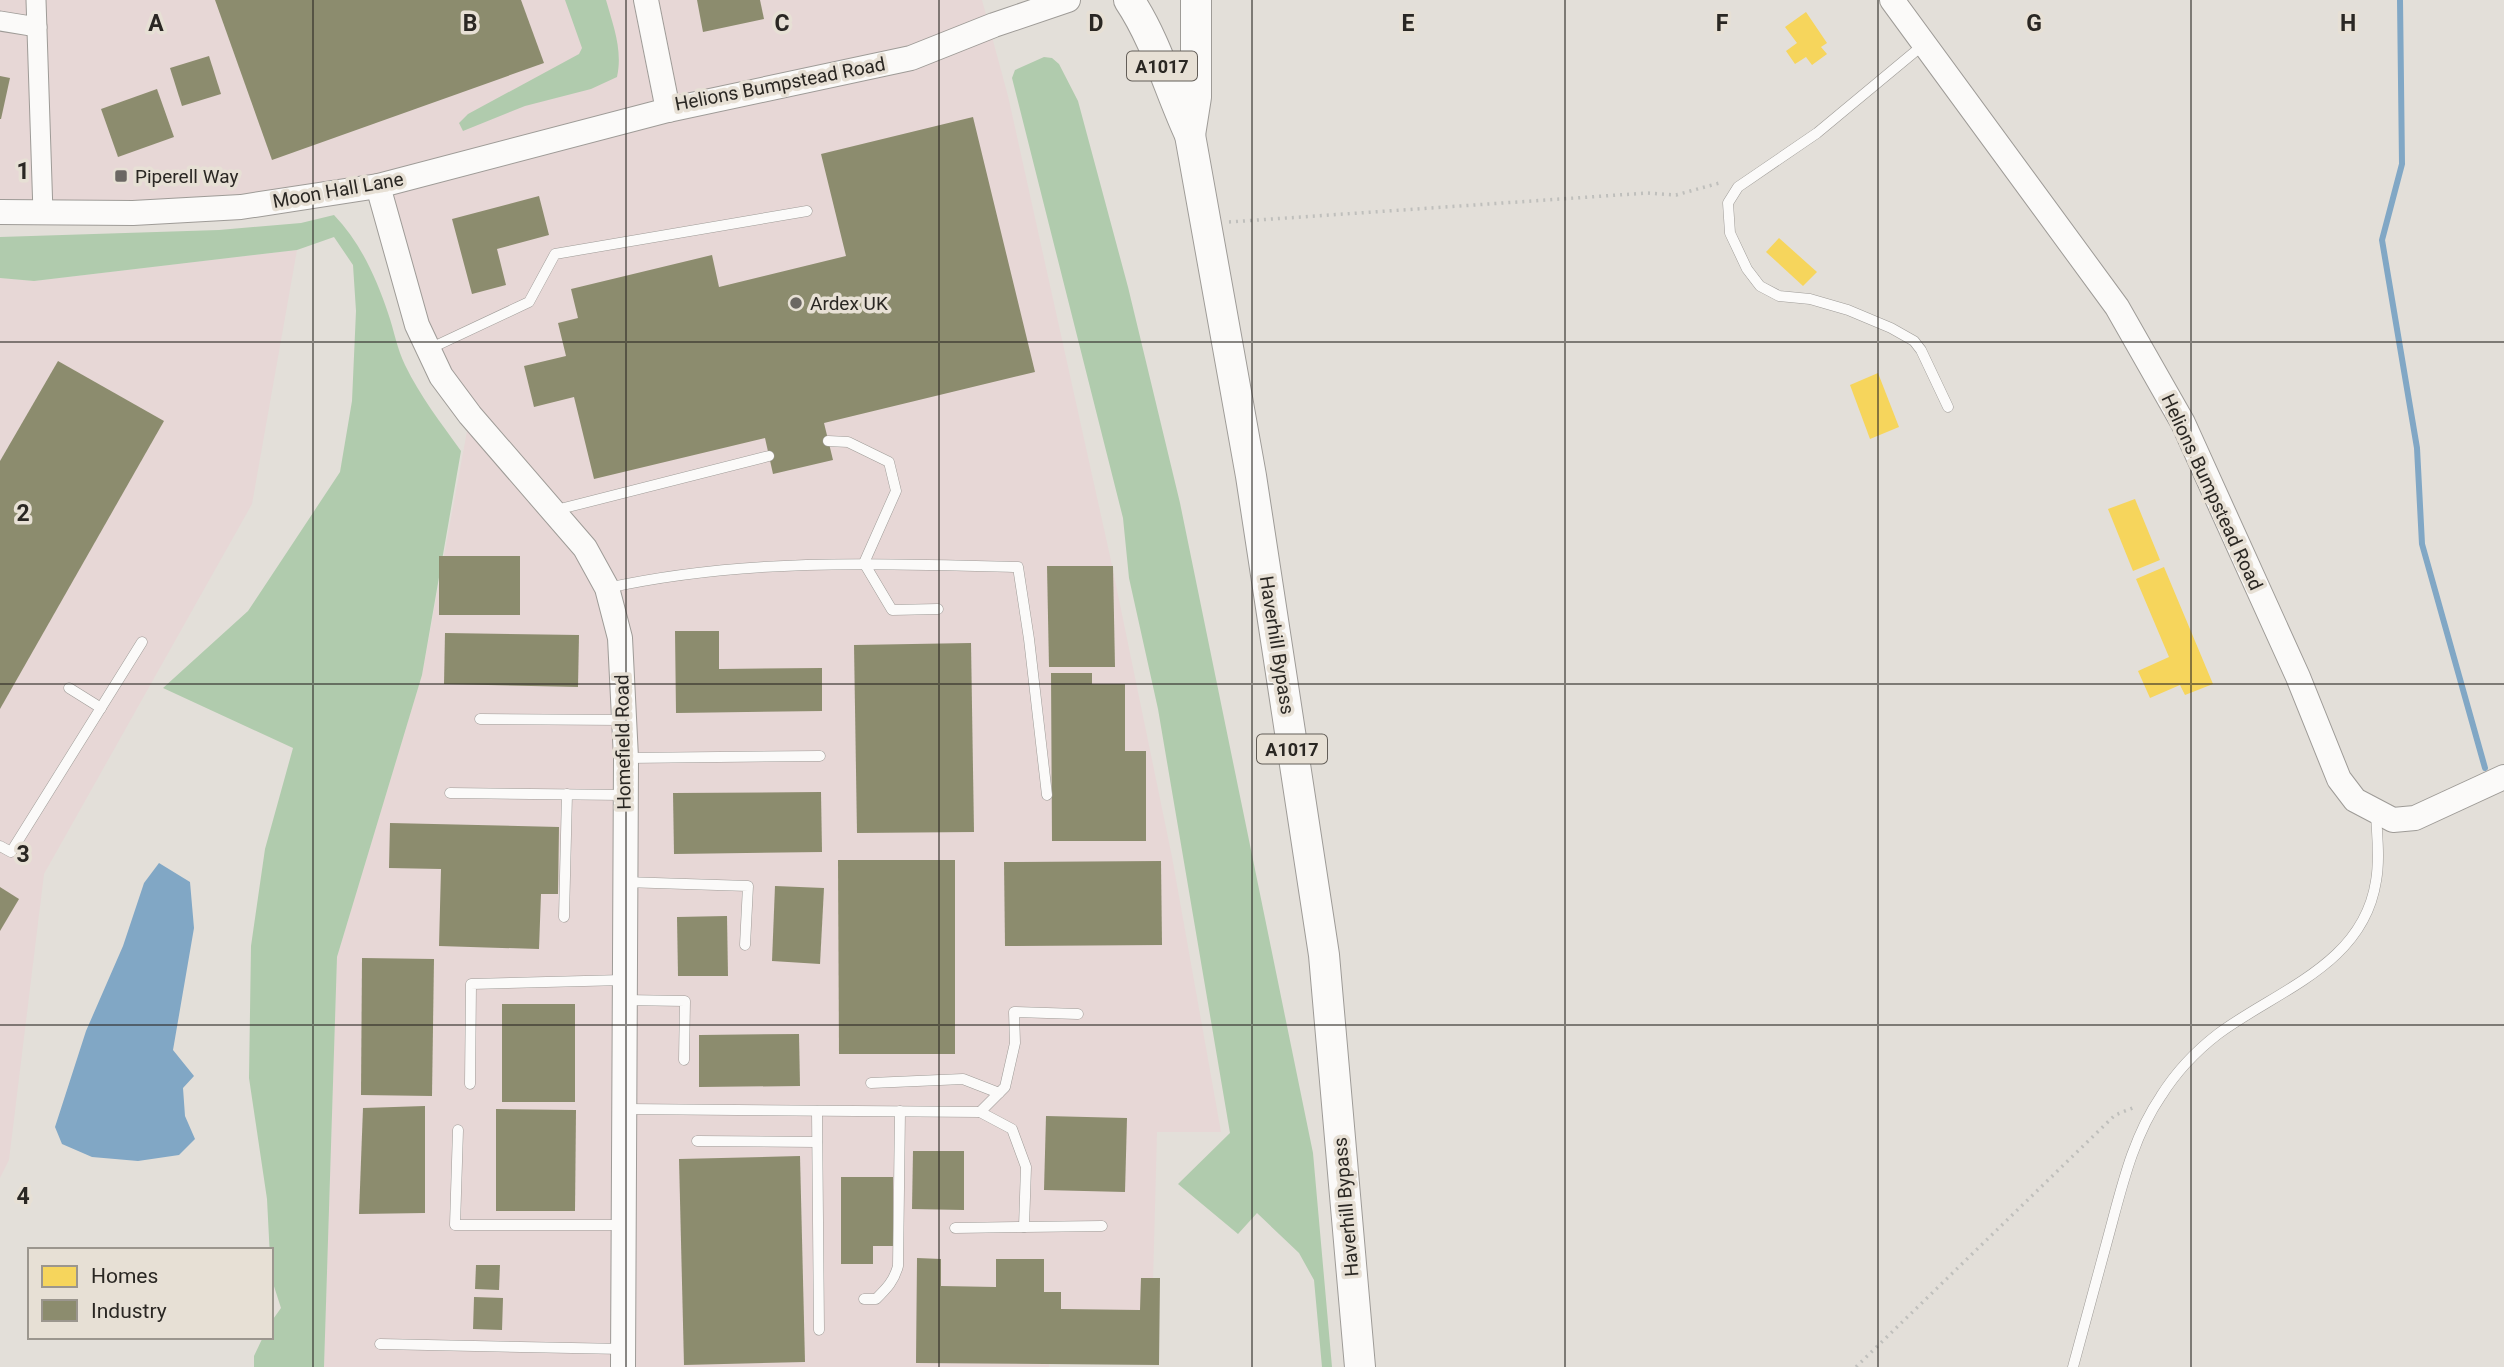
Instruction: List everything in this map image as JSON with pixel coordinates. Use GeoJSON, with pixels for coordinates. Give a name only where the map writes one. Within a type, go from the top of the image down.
{"type":"FeatureCollection","features":[{"type":"Feature","properties":{"kind":"main road","name":"Haverhill Bypass"},"geometry":{"type":"LineString","coordinates":[[1129,0],[1156,44],[1171,94],[1190,135],[1251,476],[1324,955],[1360,1367]]}},
{"type":"Feature","properties":{"kind":"main road","name":"Haverhill Bypass"},"geometry":{"type":"LineString","coordinates":[[1190,135],[1196,97],[1196,0]]}},
{"type":"Feature","properties":{"kind":"street"},"geometry":{"type":"LineString","coordinates":[[36,0],[43,213]]}},
{"type":"Feature","properties":{"kind":"street","name":"Helions Bumpstead Road"},"geometry":{"type":"LineString","coordinates":[[646,0],[668,110],[911,58],[993,25],[1068,0]]}},
{"type":"Feature","properties":{"kind":"street","name":"Helions Bumpstead Road"},"geometry":{"type":"LineString","coordinates":[[993,25],[1017,0]]}},
{"type":"Feature","properties":{"kind":"street","name":"Helions Bumpstead Road"},"geometry":{"type":"LineString","coordinates":[[1892,0],[2117,307],[2183,423],[2298,677],[2339,779],[2355,800],[2375,813],[2393,820],[2415,818],[2504,778]]}},
{"type":"Feature","properties":{"kind":"street"},"geometry":{"type":"LineString","coordinates":[[0,21],[37,26]]}},
{"type":"Feature","properties":{"kind":"street","name":"Moon Hall Lane"},"geometry":{"type":"LineString","coordinates":[[0,212],[133,213],[241,207],[378,186],[668,110]]}},
{"type":"Feature","properties":{"kind":"street","name":"Homefield Road"},"geometry":{"type":"LineString","coordinates":[[378,186],[417,326],[441,376],[470,415],[585,548],[607,588],[620,638],[626,758],[623,1358]]}},
{"type":"Feature","properties":{"kind":"lane"},"geometry":{"type":"LineString","coordinates":[[1924,45],[1817,133],[1738,187],[1728,204],[1730,233],[1760,286],[1779,296],[1810,299],[1849,310],[1914,341],[1921,350],[1948,407]]}},
{"type":"Feature","properties":{"kind":"lane"},"geometry":{"type":"LineString","coordinates":[[428,349],[529,302],[555,254],[807,211]]}},
{"type":"Feature","properties":{"kind":"lane"},"geometry":{"type":"LineString","coordinates":[[828,441],[848,442],[889,462],[895,491],[864,563]]}},
{"type":"Feature","properties":{"kind":"lane"},"geometry":{"type":"LineString","coordinates":[[554,510],[769,456]]}},
{"type":"Feature","properties":{"kind":"lane"},"geometry":{"type":"LineString","coordinates":[[864,563],[892,610],[938,609]]}},
{"type":"Feature","properties":{"kind":"lane"},"geometry":{"type":"LineString","coordinates":[[607,588],[729,568],[864,563],[1018,566],[1030,639],[1047,795]]}},
{"type":"Feature","properties":{"kind":"lane"},"geometry":{"type":"LineString","coordinates":[[0,846],[11,852],[142,642]]}},
{"type":"Feature","properties":{"kind":"lane"},"geometry":{"type":"LineString","coordinates":[[69,688],[101,708]]}},
{"type":"Feature","properties":{"kind":"lane"},"geometry":{"type":"LineString","coordinates":[[480,719],[624,720]]}},
{"type":"Feature","properties":{"kind":"lane"},"geometry":{"type":"LineString","coordinates":[[626,758],[820,756]]}},
{"type":"Feature","properties":{"kind":"lane"},"geometry":{"type":"LineString","coordinates":[[450,793],[625,795]]}},
{"type":"Feature","properties":{"kind":"lane"},"geometry":{"type":"LineString","coordinates":[[564,917],[567,794]]}},
{"type":"Feature","properties":{"kind":"lane"},"geometry":{"type":"LineString","coordinates":[[2073,1367],[2123,1182],[2142,1127],[2180,1069],[2216,1035],[2323,967],[2349,943],[2363,921],[2376,884],[2379,854],[2375,813]]}},
{"type":"Feature","properties":{"kind":"lane"},"geometry":{"type":"LineString","coordinates":[[624,882],[748,886],[745,945]]}},
{"type":"Feature","properties":{"kind":"lane"},"geometry":{"type":"LineString","coordinates":[[470,1084],[471,984],[623,990],[685,1001],[684,1060]]}},
{"type":"Feature","properties":{"kind":"lane"},"geometry":{"type":"LineString","coordinates":[[980,1112],[1005,1087],[1014,1043],[1014,1012],[1078,1014]]}},
{"type":"Feature","properties":{"kind":"lane"},"geometry":{"type":"LineString","coordinates":[[871,1083],[963,1079],[999,1093]]}},
{"type":"Feature","properties":{"kind":"lane"},"geometry":{"type":"LineString","coordinates":[[625,1108],[980,1112],[1012,1129],[1026,1167],[1024,1227]]}},
{"type":"Feature","properties":{"kind":"lane"},"geometry":{"type":"LineString","coordinates":[[817,1111],[819,1330]]}},
{"type":"Feature","properties":{"kind":"lane"},"geometry":{"type":"LineString","coordinates":[[864,1299],[876,1299],[894,1281],[898,1266],[900,1111]]}},
{"type":"Feature","properties":{"kind":"lane"},"geometry":{"type":"LineString","coordinates":[[458,1130],[455,1225],[624,1225]]}},
{"type":"Feature","properties":{"kind":"lane"},"geometry":{"type":"LineString","coordinates":[[697,1141],[817,1142]]}},
{"type":"Feature","properties":{"kind":"lane"},"geometry":{"type":"LineString","coordinates":[[956,1228],[1102,1226]]}},
{"type":"Feature","properties":{"kind":"lane"},"geometry":{"type":"LineString","coordinates":[[380,1344],[623,1358]]}},
{"type":"Feature","properties":{"kind":"path"},"geometry":{"type":"LineString","coordinates":[[1206,224],[1647,193],[1676,195],[1759,172]]}},
{"type":"Feature","properties":{"kind":"path"},"geometry":{"type":"LineString","coordinates":[[1856,1367],[2115,1115],[2160,1096]]}},
{"type":"Feature","properties":{"kind":"shaded area"},"geometry":{"type":"Polygon","coordinates":[[[0,0],[982,0],[1008,96],[1110,556],[1172,857],[1221,1132],[1157,1132],[1151,1357],[1049,1358],[1049,1367],[324,1367],[337,957],[422,675],[470,415],[441,376],[378,186],[0,212],[0,0]]]}},
{"type":"Feature","properties":{"kind":"shaded area"},"geometry":{"type":"Polygon","coordinates":[[[297,250],[252,504],[44,874],[9,1160],[0,1178],[0,278],[34,281],[297,250]]]}},
{"type":"Feature","properties":{"kind":"green space"},"geometry":{"type":"Polygon","coordinates":[[[565,0],[606,0],[618,47],[617,77],[591,89],[525,106],[463,131],[459,123],[468,114],[579,54],[582,48],[565,0]]]}},
{"type":"Feature","properties":{"kind":"green space"},"geometry":{"type":"Polygon","coordinates":[[[1044,57],[1052,58],[1059,64],[1078,101],[1128,287],[1180,503],[1313,1153],[1332,1367],[1322,1367],[1314,1280],[1299,1253],[1257,1213],[1238,1234],[1178,1184],[1230,1133],[1158,709],[1129,578],[1123,518],[1012,78],[1015,70],[1044,57]]]}},
{"type":"Feature","properties":{"kind":"green space"},"geometry":{"type":"Polygon","coordinates":[[[334,215],[352,237],[378,286],[405,365],[431,409],[461,451],[422,675],[337,957],[324,1367],[254,1367],[254,1356],[262,1339],[273,1339],[273,1319],[281,1308],[273,1283],[273,1248],[270,1248],[267,1199],[249,1078],[251,946],[265,849],[293,748],[163,688],[248,611],[340,472],[352,401],[356,311],[353,265],[334,237],[297,250],[34,281],[0,278],[0,237],[219,230],[301,223],[334,215]]]}},
{"type":"Feature","properties":{"kind":"water"},"geometry":{"type":"Polygon","coordinates":[[[159,863],[190,882],[194,928],[173,1050],[194,1076],[183,1088],[185,1116],[195,1139],[179,1155],[138,1161],[92,1157],[62,1144],[55,1127],[86,1031],[123,946],[144,883],[159,863]]]}},
{"type":"Feature","properties":{"kind":"building: Homes"},"geometry":{"type":"Polygon","coordinates":[[[1806,12],[1827,43],[1821,47],[1827,54],[1812,65],[1806,57],[1795,64],[1786,51],[1797,43],[1785,27],[1806,12]]]}},
{"type":"Feature","properties":{"kind":"building: Homes"},"geometry":{"type":"Polygon","coordinates":[[[1779,238],[1817,272],[1803,286],[1766,252],[1779,238]]]}},
{"type":"Feature","properties":{"kind":"building: Homes"},"geometry":{"type":"Polygon","coordinates":[[[1878,373],[1899,427],[1870,439],[1850,385],[1878,373]]]}},
{"type":"Feature","properties":{"kind":"building: Homes"},"geometry":{"type":"Polygon","coordinates":[[[2135,499],[2160,560],[2133,571],[2108,509],[2135,499]]]}},
{"type":"Feature","properties":{"kind":"building: Homes"},"geometry":{"type":"Polygon","coordinates":[[[2164,567],[2213,684],[2185,695],[2180,685],[2150,698],[2138,671],[2169,657],[2136,579],[2164,567]]]}},
{"type":"Feature","properties":{"kind":"building: Industry"},"geometry":{"type":"Polygon","coordinates":[[[215,0],[521,0],[544,63],[272,160],[215,0]]]}},
{"type":"Feature","properties":{"kind":"building: Industry"},"geometry":{"type":"Polygon","coordinates":[[[697,0],[760,0],[764,19],[703,32],[697,0]]]}},
{"type":"Feature","properties":{"kind":"building: Industry"},"geometry":{"type":"Polygon","coordinates":[[[209,56],[221,94],[182,106],[170,68],[209,56]]]}},
{"type":"Feature","properties":{"kind":"building: Industry"},"geometry":{"type":"Polygon","coordinates":[[[0,76],[10,78],[1,119],[0,119],[0,76]]]}},
{"type":"Feature","properties":{"kind":"building: Industry"},"geometry":{"type":"Polygon","coordinates":[[[157,89],[174,137],[118,157],[101,109],[157,89]]]}},
{"type":"Feature","properties":{"kind":"building: Industry","name":"Ardex UK"},"geometry":{"type":"Polygon","coordinates":[[[973,117],[1035,372],[824,423],[833,460],[773,474],[765,438],[594,479],[574,397],[534,407],[524,366],[566,356],[558,323],[578,318],[571,289],[712,255],[719,287],[846,256],[821,154],[973,117]]]}},
{"type":"Feature","properties":{"kind":"building: Industry"},"geometry":{"type":"Polygon","coordinates":[[[539,196],[549,235],[497,249],[506,285],[472,294],[452,219],[539,196]]]}},
{"type":"Feature","properties":{"kind":"building: Industry"},"geometry":{"type":"Polygon","coordinates":[[[58,361],[164,421],[0,709],[0,461],[58,361]]]}},
{"type":"Feature","properties":{"kind":"building: Industry"},"geometry":{"type":"Polygon","coordinates":[[[439,556],[520,556],[520,615],[439,615],[439,556]]]}},
{"type":"Feature","properties":{"kind":"building: Industry"},"geometry":{"type":"Polygon","coordinates":[[[1047,566],[1113,566],[1115,667],[1049,667],[1047,566]]]}},
{"type":"Feature","properties":{"kind":"building: Industry"},"geometry":{"type":"Polygon","coordinates":[[[675,631],[719,631],[719,669],[822,668],[822,711],[676,713],[675,631]]]}},
{"type":"Feature","properties":{"kind":"building: Industry"},"geometry":{"type":"Polygon","coordinates":[[[445,633],[579,635],[578,687],[444,684],[445,633]]]}},
{"type":"Feature","properties":{"kind":"building: Industry"},"geometry":{"type":"Polygon","coordinates":[[[971,643],[974,832],[857,833],[854,645],[971,643]]]}},
{"type":"Feature","properties":{"kind":"building: Industry"},"geometry":{"type":"Polygon","coordinates":[[[1051,673],[1092,673],[1092,684],[1125,684],[1125,751],[1146,751],[1146,841],[1052,841],[1051,673]]]}},
{"type":"Feature","properties":{"kind":"building: Industry"},"geometry":{"type":"Polygon","coordinates":[[[821,792],[822,852],[674,854],[673,793],[821,792]]]}},
{"type":"Feature","properties":{"kind":"building: Industry"},"geometry":{"type":"Polygon","coordinates":[[[390,823],[559,827],[558,894],[541,894],[539,949],[439,946],[441,869],[389,868],[390,823]]]}},
{"type":"Feature","properties":{"kind":"building: Industry"},"geometry":{"type":"Polygon","coordinates":[[[838,860],[955,860],[955,1054],[839,1054],[838,860]]]}},
{"type":"Feature","properties":{"kind":"building: Industry"},"geometry":{"type":"Polygon","coordinates":[[[1161,861],[1162,945],[1005,946],[1004,862],[1161,861]]]}},
{"type":"Feature","properties":{"kind":"building: Industry"},"geometry":{"type":"Polygon","coordinates":[[[775,886],[824,888],[820,964],[772,961],[775,886]]]}},
{"type":"Feature","properties":{"kind":"building: Industry"},"geometry":{"type":"Polygon","coordinates":[[[0,887],[19,899],[0,931],[0,887]]]}},
{"type":"Feature","properties":{"kind":"building: Industry"},"geometry":{"type":"Polygon","coordinates":[[[727,916],[728,976],[678,976],[677,917],[727,916]]]}},
{"type":"Feature","properties":{"kind":"building: Industry"},"geometry":{"type":"Polygon","coordinates":[[[362,958],[434,959],[432,1096],[361,1095],[362,958]]]}},
{"type":"Feature","properties":{"kind":"building: Industry"},"geometry":{"type":"Polygon","coordinates":[[[502,1004],[575,1004],[575,1102],[502,1102],[502,1004]]]}},
{"type":"Feature","properties":{"kind":"building: Industry"},"geometry":{"type":"Polygon","coordinates":[[[799,1034],[800,1086],[699,1087],[699,1035],[799,1034]]]}},
{"type":"Feature","properties":{"kind":"building: Industry"},"geometry":{"type":"Polygon","coordinates":[[[425,1106],[425,1213],[359,1214],[363,1108],[425,1106]]]}},
{"type":"Feature","properties":{"kind":"building: Industry"},"geometry":{"type":"Polygon","coordinates":[[[496,1109],[576,1110],[575,1211],[496,1211],[496,1109]]]}},
{"type":"Feature","properties":{"kind":"building: Industry"},"geometry":{"type":"Polygon","coordinates":[[[1046,1116],[1127,1118],[1125,1192],[1044,1190],[1046,1116]]]}},
{"type":"Feature","properties":{"kind":"building: Industry"},"geometry":{"type":"Polygon","coordinates":[[[913,1151],[964,1151],[964,1210],[912,1209],[913,1151]]]}},
{"type":"Feature","properties":{"kind":"building: Industry"},"geometry":{"type":"Polygon","coordinates":[[[800,1156],[805,1362],[684,1365],[679,1159],[800,1156]]]}},
{"type":"Feature","properties":{"kind":"building: Industry"},"geometry":{"type":"Polygon","coordinates":[[[841,1177],[893,1177],[893,1246],[873,1246],[873,1264],[841,1264],[841,1177]]]}},
{"type":"Feature","properties":{"kind":"building: Industry"},"geometry":{"type":"Polygon","coordinates":[[[917,1258],[941,1259],[941,1286],[996,1287],[996,1259],[1044,1259],[1044,1292],[1061,1292],[1061,1309],[1140,1310],[1141,1278],[1160,1278],[1159,1365],[916,1363],[917,1258]]]}},
{"type":"Feature","properties":{"kind":"building: Industry"},"geometry":{"type":"Polygon","coordinates":[[[476,1265],[500,1265],[499,1290],[475,1289],[476,1265]]]}},
{"type":"Feature","properties":{"kind":"building: Industry"},"geometry":{"type":"Polygon","coordinates":[[[474,1297],[503,1298],[502,1330],[473,1329],[474,1297]]]}},
{"type":"Feature","properties":{"kind":"waterway"},"geometry":{"type":"LineString","coordinates":[[2400,0],[2402,164],[2382,240],[2417,448],[2422,544],[2485,768]]}},
{"type":"Feature","properties":{"kind":"place","name":"Piperell Way"},"geometry":{"type":"Point","coordinates":[121,176]}},
{"type":"Feature","properties":{"kind":"place","name":"Ardex UK"},"geometry":{"type":"Point","coordinates":[796,303]}}]}
